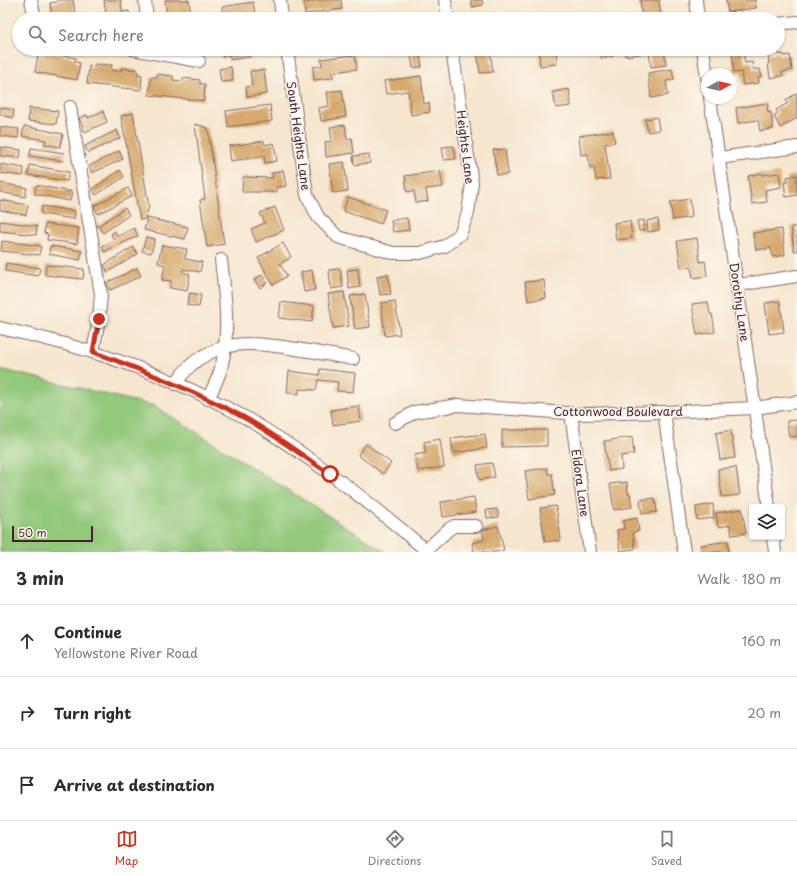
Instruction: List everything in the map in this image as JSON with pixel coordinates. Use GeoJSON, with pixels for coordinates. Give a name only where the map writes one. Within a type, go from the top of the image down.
{"type":"FeatureCollection","features":[{"type":"Feature","properties":{"kind":"street"},"geometry":{"type":"LineString","coordinates":[[31,0],[34,12]]}},
{"type":"Feature","properties":{"kind":"street"},"geometry":{"type":"LineString","coordinates":[[145,0],[146,12]]}},
{"type":"Feature","properties":{"kind":"street"},"geometry":{"type":"LineString","coordinates":[[280,0],[281,12]]}},
{"type":"Feature","properties":{"kind":"street"},"geometry":{"type":"LineString","coordinates":[[445,0],[447,12]]}},
{"type":"Feature","properties":{"kind":"street"},"geometry":{"type":"LineString","coordinates":[[696,0],[697,12]]}},
{"type":"Feature","properties":{"kind":"street"},"geometry":{"type":"LineString","coordinates":[[785,23],[797,22]]}},
{"type":"Feature","properties":{"kind":"street"},"geometry":{"type":"LineString","coordinates":[[179,56],[199,60]]}},
{"type":"Feature","properties":{"kind":"street","name":"South Heights Lane"},"geometry":{"type":"LineString","coordinates":[[287,56],[307,195],[318,217],[338,237]]}},
{"type":"Feature","properties":{"kind":"street","name":"Heights Lane"},"geometry":{"type":"LineString","coordinates":[[338,237],[394,253],[420,253],[445,246],[460,234],[468,213],[472,182],[453,56]]}},
{"type":"Feature","properties":{"kind":"street"},"geometry":{"type":"LineString","coordinates":[[704,56],[706,68]]}},
{"type":"Feature","properties":{"kind":"street","name":"Dorothy Lane"},"geometry":{"type":"LineString","coordinates":[[711,104],[769,504]]}},
{"type":"Feature","properties":{"kind":"street"},"geometry":{"type":"LineString","coordinates":[[70,107],[102,294],[93,352]]}},
{"type":"Feature","properties":{"kind":"street"},"geometry":{"type":"LineString","coordinates":[[719,158],[797,147]]}},
{"type":"Feature","properties":{"kind":"street"},"geometry":{"type":"LineString","coordinates":[[208,399],[222,366],[225,347],[226,306],[221,260]]}},
{"type":"Feature","properties":{"kind":"street"},"geometry":{"type":"LineString","coordinates":[[738,285],[797,276]]}},
{"type":"Feature","properties":{"kind":"street"},"geometry":{"type":"LineString","coordinates":[[0,328],[40,337],[93,352],[176,384],[208,399],[252,422],[330,474],[427,551],[454,526],[476,526]]}},
{"type":"Feature","properties":{"kind":"street"},"geometry":{"type":"LineString","coordinates":[[176,384],[179,378],[197,360],[207,354],[225,347],[250,344],[284,347],[353,359]]}},
{"type":"Feature","properties":{"kind":"street","name":"Cottonwood Boulevard"},"geometry":{"type":"LineString","coordinates":[[395,423],[415,412],[458,405],[571,413],[664,412],[754,408],[797,402]]}},
{"type":"Feature","properties":{"kind":"street"},"geometry":{"type":"LineString","coordinates":[[664,412],[684,552]]}},
{"type":"Feature","properties":{"kind":"street","name":"Eldora Lane"},"geometry":{"type":"LineString","coordinates":[[571,413],[590,552]]}},
{"type":"Feature","properties":{"kind":"street"},"geometry":{"type":"LineString","coordinates":[[773,540],[775,552]]}},
{"type":"Feature","properties":{"kind":"green space"},"geometry":{"type":"Polygon","coordinates":[[[0,369],[155,406],[386,552],[0,552],[0,369]]]}},
{"type":"Feature","properties":{"kind":"building"},"geometry":{"type":"Polygon","coordinates":[[[57,0],[73,0],[75,12],[51,12],[50,3],[57,2],[57,0]]]}},
{"type":"Feature","properties":{"kind":"building"},"geometry":{"type":"Polygon","coordinates":[[[104,0],[121,0],[122,12],[106,12],[104,0]]]}},
{"type":"Feature","properties":{"kind":"building"},"geometry":{"type":"Polygon","coordinates":[[[165,0],[189,0],[190,12],[166,12],[165,0]]]}},
{"type":"Feature","properties":{"kind":"building"},"geometry":{"type":"Polygon","coordinates":[[[341,0],[342,9],[320,12],[305,12],[304,3],[341,0]]]}},
{"type":"Feature","properties":{"kind":"building"},"geometry":{"type":"Polygon","coordinates":[[[471,0],[482,0],[483,5],[472,7],[471,0]]]}},
{"type":"Feature","properties":{"kind":"building"},"geometry":{"type":"Polygon","coordinates":[[[640,0],[659,0],[660,12],[641,12],[640,0]]]}},
{"type":"Feature","properties":{"kind":"building"},"geometry":{"type":"Polygon","coordinates":[[[726,0],[755,0],[756,8],[728,12],[726,0]]]}},
{"type":"Feature","properties":{"kind":"building"},"geometry":{"type":"Polygon","coordinates":[[[253,2],[255,12],[222,12],[222,7],[253,2]]]}},
{"type":"Feature","properties":{"kind":"building"},"geometry":{"type":"Polygon","coordinates":[[[790,55],[792,70],[782,72],[782,76],[770,78],[768,56],[790,55]]]}},
{"type":"Feature","properties":{"kind":"building"},"geometry":{"type":"Polygon","coordinates":[[[38,56],[66,56],[76,58],[75,62],[80,63],[77,80],[35,72],[38,56]]]}},
{"type":"Feature","properties":{"kind":"building"},"geometry":{"type":"Polygon","coordinates":[[[230,56],[250,56],[250,57],[230,60],[230,56]]]}},
{"type":"Feature","properties":{"kind":"building"},"geometry":{"type":"Polygon","coordinates":[[[355,56],[357,69],[332,72],[333,78],[314,80],[313,67],[322,66],[321,59],[355,56]]]}},
{"type":"Feature","properties":{"kind":"building"},"geometry":{"type":"Polygon","coordinates":[[[411,56],[420,56],[422,67],[413,68],[411,56]]]}},
{"type":"Feature","properties":{"kind":"building"},"geometry":{"type":"Polygon","coordinates":[[[478,56],[491,56],[493,72],[480,73],[478,56]]]}},
{"type":"Feature","properties":{"kind":"building"},"geometry":{"type":"Polygon","coordinates":[[[539,56],[556,56],[557,64],[540,66],[539,56]]]}},
{"type":"Feature","properties":{"kind":"building"},"geometry":{"type":"Polygon","coordinates":[[[601,56],[613,56],[601,58],[601,56]]]}},
{"type":"Feature","properties":{"kind":"building"},"geometry":{"type":"Polygon","coordinates":[[[650,56],[665,56],[666,65],[651,67],[650,56]]]}},
{"type":"Feature","properties":{"kind":"building"},"geometry":{"type":"Polygon","coordinates":[[[732,56],[744,56],[745,63],[752,62],[753,69],[760,69],[762,77],[758,77],[759,83],[743,85],[741,72],[737,73],[737,68],[734,68],[732,56]]]}},
{"type":"Feature","properties":{"kind":"building"},"geometry":{"type":"Polygon","coordinates":[[[95,64],[112,65],[111,70],[121,71],[121,68],[138,70],[137,74],[142,75],[141,90],[87,84],[89,66],[95,67],[95,64]]]}},
{"type":"Feature","properties":{"kind":"building"},"geometry":{"type":"Polygon","coordinates":[[[231,67],[233,81],[221,82],[219,69],[231,67]]]}},
{"type":"Feature","properties":{"kind":"building"},"geometry":{"type":"Polygon","coordinates":[[[672,69],[674,80],[666,81],[668,95],[651,98],[648,73],[672,69]]]}},
{"type":"Feature","properties":{"kind":"building"},"geometry":{"type":"Polygon","coordinates":[[[264,70],[267,94],[247,97],[246,87],[252,86],[250,71],[264,70]]]}},
{"type":"Feature","properties":{"kind":"building"},"geometry":{"type":"Polygon","coordinates":[[[157,74],[173,76],[173,80],[183,81],[183,78],[200,80],[200,84],[205,84],[204,101],[149,95],[151,77],[157,77],[157,74]]]}},
{"type":"Feature","properties":{"kind":"building"},"geometry":{"type":"Polygon","coordinates":[[[421,76],[424,104],[429,103],[430,112],[411,115],[408,91],[386,94],[384,81],[421,76]]]}},
{"type":"Feature","properties":{"kind":"building"},"geometry":{"type":"Polygon","coordinates":[[[569,89],[571,106],[556,108],[553,92],[569,89]]]}},
{"type":"Feature","properties":{"kind":"building"},"geometry":{"type":"Polygon","coordinates":[[[342,90],[346,117],[321,121],[319,108],[329,106],[327,92],[342,90]]]}},
{"type":"Feature","properties":{"kind":"building"},"geometry":{"type":"Polygon","coordinates":[[[797,93],[797,118],[780,128],[774,116],[778,114],[776,110],[788,103],[786,100],[797,93]]]}},
{"type":"Feature","properties":{"kind":"building"},"geometry":{"type":"Polygon","coordinates":[[[767,103],[768,113],[771,112],[773,129],[760,131],[758,120],[738,123],[736,108],[767,103]]]}},
{"type":"Feature","properties":{"kind":"building"},"geometry":{"type":"Polygon","coordinates":[[[270,105],[272,121],[228,127],[226,111],[270,105]]]}},
{"type":"Feature","properties":{"kind":"building"},"geometry":{"type":"Polygon","coordinates":[[[0,107],[14,110],[13,118],[0,115],[0,107]]]}},
{"type":"Feature","properties":{"kind":"building"},"geometry":{"type":"Polygon","coordinates":[[[29,108],[58,111],[56,124],[28,121],[29,108]]]}},
{"type":"Feature","properties":{"kind":"building"},"geometry":{"type":"Polygon","coordinates":[[[103,111],[107,122],[85,132],[79,118],[87,115],[88,118],[103,111]]]}},
{"type":"Feature","properties":{"kind":"building"},"geometry":{"type":"Polygon","coordinates":[[[133,113],[149,207],[145,219],[140,220],[121,116],[133,113]]]}},
{"type":"Feature","properties":{"kind":"building"},"geometry":{"type":"Polygon","coordinates":[[[657,117],[659,130],[648,132],[645,119],[657,117]]]}},
{"type":"Feature","properties":{"kind":"building"},"geometry":{"type":"Polygon","coordinates":[[[195,124],[208,128],[224,244],[207,247],[200,200],[205,199],[195,124]]]}},
{"type":"Feature","properties":{"kind":"building"},"geometry":{"type":"Polygon","coordinates":[[[345,125],[347,139],[352,138],[354,153],[326,157],[325,142],[332,141],[330,127],[345,125]]]}},
{"type":"Feature","properties":{"kind":"building"},"geometry":{"type":"Polygon","coordinates":[[[24,126],[63,134],[60,147],[45,144],[46,140],[22,136],[24,126]]]}},
{"type":"Feature","properties":{"kind":"building"},"geometry":{"type":"Polygon","coordinates":[[[0,127],[19,129],[18,138],[0,136],[0,127]]]}},
{"type":"Feature","properties":{"kind":"building"},"geometry":{"type":"Polygon","coordinates":[[[117,130],[120,138],[88,153],[85,146],[117,130]]]}},
{"type":"Feature","properties":{"kind":"building"},"geometry":{"type":"Polygon","coordinates":[[[613,131],[615,142],[605,144],[610,179],[596,180],[594,167],[590,167],[588,154],[581,155],[579,136],[613,131]]]}},
{"type":"Feature","properties":{"kind":"building"},"geometry":{"type":"Polygon","coordinates":[[[264,141],[265,145],[274,143],[277,161],[265,163],[264,156],[231,161],[229,146],[264,141]]]}},
{"type":"Feature","properties":{"kind":"building"},"geometry":{"type":"Polygon","coordinates":[[[454,146],[456,159],[444,160],[442,147],[454,146]]]}},
{"type":"Feature","properties":{"kind":"building"},"geometry":{"type":"Polygon","coordinates":[[[0,147],[21,150],[20,158],[0,156],[0,147]]]}},
{"type":"Feature","properties":{"kind":"building"},"geometry":{"type":"Polygon","coordinates":[[[31,148],[64,153],[63,161],[30,156],[31,148]]]}},
{"type":"Feature","properties":{"kind":"building"},"geometry":{"type":"Polygon","coordinates":[[[505,149],[508,174],[497,175],[493,150],[505,149]]]}},
{"type":"Feature","properties":{"kind":"building"},"geometry":{"type":"Polygon","coordinates":[[[119,151],[123,159],[92,173],[89,166],[119,151]]]}},
{"type":"Feature","properties":{"kind":"building"},"geometry":{"type":"Polygon","coordinates":[[[369,154],[370,163],[354,165],[353,156],[369,154]]]}},
{"type":"Feature","properties":{"kind":"building"},"geometry":{"type":"Polygon","coordinates":[[[344,162],[348,191],[333,193],[329,164],[344,162]]]}},
{"type":"Feature","properties":{"kind":"building"},"geometry":{"type":"Polygon","coordinates":[[[0,164],[24,168],[23,176],[0,173],[0,164]]]}},
{"type":"Feature","properties":{"kind":"building"},"geometry":{"type":"Polygon","coordinates":[[[30,165],[69,172],[67,181],[28,175],[30,165]]]}},
{"type":"Feature","properties":{"kind":"building"},"geometry":{"type":"Polygon","coordinates":[[[120,170],[124,177],[96,195],[92,189],[120,170]]]}},
{"type":"Feature","properties":{"kind":"building"},"geometry":{"type":"Polygon","coordinates":[[[283,170],[286,186],[276,188],[277,192],[242,192],[243,177],[273,178],[272,173],[283,170]]]}},
{"type":"Feature","properties":{"kind":"building"},"geometry":{"type":"Polygon","coordinates":[[[440,171],[443,187],[426,189],[428,201],[416,203],[414,191],[407,192],[405,176],[440,171]]]}},
{"type":"Feature","properties":{"kind":"building"},"geometry":{"type":"Polygon","coordinates":[[[762,173],[763,175],[779,173],[781,187],[765,190],[767,202],[752,204],[748,176],[762,173]]]}},
{"type":"Feature","properties":{"kind":"building"},"geometry":{"type":"Polygon","coordinates":[[[797,175],[797,195],[786,197],[784,183],[788,182],[787,177],[797,175]]]}},
{"type":"Feature","properties":{"kind":"building"},"geometry":{"type":"Polygon","coordinates":[[[0,183],[27,188],[25,197],[0,192],[0,183]]]}},
{"type":"Feature","properties":{"kind":"building"},"geometry":{"type":"Polygon","coordinates":[[[36,185],[72,192],[70,201],[35,194],[36,185]]]}},
{"type":"Feature","properties":{"kind":"building"},"geometry":{"type":"Polygon","coordinates":[[[128,188],[132,196],[98,214],[94,206],[128,188]]]}},
{"type":"Feature","properties":{"kind":"building"},"geometry":{"type":"Polygon","coordinates":[[[348,197],[386,210],[381,224],[343,211],[348,197]]]}},
{"type":"Feature","properties":{"kind":"building"},"geometry":{"type":"Polygon","coordinates":[[[690,199],[692,217],[673,220],[670,202],[690,199]]]}},
{"type":"Feature","properties":{"kind":"building"},"geometry":{"type":"Polygon","coordinates":[[[0,200],[28,205],[26,215],[0,210],[0,200]]]}},
{"type":"Feature","properties":{"kind":"building"},"geometry":{"type":"Polygon","coordinates":[[[42,206],[75,211],[74,219],[41,214],[42,206]]]}},
{"type":"Feature","properties":{"kind":"building"},"geometry":{"type":"Polygon","coordinates":[[[275,207],[284,230],[256,242],[251,229],[265,223],[260,213],[275,207]]]}},
{"type":"Feature","properties":{"kind":"building"},"geometry":{"type":"Polygon","coordinates":[[[125,208],[129,215],[103,233],[98,226],[125,208]]]}},
{"type":"Feature","properties":{"kind":"building"},"geometry":{"type":"Polygon","coordinates":[[[147,218],[188,227],[185,239],[144,230],[147,218]]]}},
{"type":"Feature","properties":{"kind":"building"},"geometry":{"type":"Polygon","coordinates":[[[407,218],[409,230],[393,232],[391,220],[407,218]]]}},
{"type":"Feature","properties":{"kind":"building"},"geometry":{"type":"Polygon","coordinates":[[[658,219],[659,230],[648,232],[647,221],[658,219]]]}},
{"type":"Feature","properties":{"kind":"building"},"geometry":{"type":"Polygon","coordinates":[[[644,220],[645,230],[639,231],[637,221],[644,220]]]}},
{"type":"Feature","properties":{"kind":"building"},"geometry":{"type":"Polygon","coordinates":[[[0,221],[37,226],[36,235],[0,231],[0,221]]]}},
{"type":"Feature","properties":{"kind":"building"},"geometry":{"type":"Polygon","coordinates":[[[630,221],[632,238],[616,240],[614,223],[630,221]]]}},
{"type":"Feature","properties":{"kind":"building"},"geometry":{"type":"Polygon","coordinates":[[[45,224],[79,228],[77,244],[47,240],[48,234],[44,233],[45,224]]]}},
{"type":"Feature","properties":{"kind":"building"},"geometry":{"type":"Polygon","coordinates":[[[797,226],[797,251],[794,251],[791,227],[797,226]]]}},
{"type":"Feature","properties":{"kind":"building"},"geometry":{"type":"Polygon","coordinates":[[[134,228],[138,236],[104,252],[102,246],[114,240],[111,234],[115,231],[118,236],[134,228]]]}},
{"type":"Feature","properties":{"kind":"building"},"geometry":{"type":"Polygon","coordinates":[[[782,229],[785,255],[773,257],[771,248],[756,250],[753,233],[782,229]]]}},
{"type":"Feature","properties":{"kind":"building"},"geometry":{"type":"Polygon","coordinates":[[[146,237],[155,239],[151,253],[142,251],[146,237]]]}},
{"type":"Feature","properties":{"kind":"building"},"geometry":{"type":"Polygon","coordinates":[[[697,238],[700,262],[705,261],[707,276],[693,278],[691,267],[681,268],[677,241],[697,238]]]}},
{"type":"Feature","properties":{"kind":"building"},"geometry":{"type":"Polygon","coordinates":[[[2,241],[41,246],[39,255],[1,251],[2,241]]]}},
{"type":"Feature","properties":{"kind":"building"},"geometry":{"type":"Polygon","coordinates":[[[283,243],[291,257],[280,264],[287,276],[273,285],[258,258],[283,243]]]}},
{"type":"Feature","properties":{"kind":"building"},"geometry":{"type":"Polygon","coordinates":[[[162,245],[187,249],[185,259],[202,262],[200,272],[183,269],[182,272],[190,274],[187,291],[170,288],[171,281],[162,280],[165,265],[158,263],[162,245]]]}},
{"type":"Feature","properties":{"kind":"building"},"geometry":{"type":"Polygon","coordinates":[[[50,246],[82,251],[80,260],[49,254],[50,246]]]}},
{"type":"Feature","properties":{"kind":"building"},"geometry":{"type":"Polygon","coordinates":[[[133,247],[138,254],[108,272],[104,265],[133,247]]]}},
{"type":"Feature","properties":{"kind":"building"},"geometry":{"type":"Polygon","coordinates":[[[6,263],[40,268],[38,276],[5,271],[6,263]]]}},
{"type":"Feature","properties":{"kind":"building"},"geometry":{"type":"Polygon","coordinates":[[[46,265],[84,269],[83,279],[45,275],[46,265]]]}},
{"type":"Feature","properties":{"kind":"building"},"geometry":{"type":"Polygon","coordinates":[[[137,268],[141,276],[110,290],[106,283],[137,268]]]}},
{"type":"Feature","properties":{"kind":"building"},"geometry":{"type":"Polygon","coordinates":[[[340,269],[343,287],[331,289],[329,270],[340,269]]]}},
{"type":"Feature","properties":{"kind":"building"},"geometry":{"type":"Polygon","coordinates":[[[358,269],[360,287],[349,289],[347,270],[358,269]]]}},
{"type":"Feature","properties":{"kind":"building"},"geometry":{"type":"Polygon","coordinates":[[[312,270],[315,290],[304,292],[301,272],[312,270]]]}},
{"type":"Feature","properties":{"kind":"building"},"geometry":{"type":"Polygon","coordinates":[[[388,274],[391,294],[380,295],[377,276],[388,274]]]}},
{"type":"Feature","properties":{"kind":"building"},"geometry":{"type":"Polygon","coordinates":[[[262,275],[267,283],[260,288],[254,280],[262,275]]]}},
{"type":"Feature","properties":{"kind":"building"},"geometry":{"type":"Polygon","coordinates":[[[544,280],[546,298],[528,301],[525,282],[544,280]]]}},
{"type":"Feature","properties":{"kind":"building"},"geometry":{"type":"Polygon","coordinates":[[[344,292],[349,326],[333,328],[328,294],[344,292]]]}},
{"type":"Feature","properties":{"kind":"building"},"geometry":{"type":"Polygon","coordinates":[[[190,293],[201,295],[199,307],[187,305],[190,293]]]}},
{"type":"Feature","properties":{"kind":"building"},"geometry":{"type":"Polygon","coordinates":[[[365,294],[370,327],[355,329],[350,296],[365,294]]]}},
{"type":"Feature","properties":{"kind":"building"},"geometry":{"type":"Polygon","coordinates":[[[395,301],[400,334],[385,336],[381,303],[395,301]]]}},
{"type":"Feature","properties":{"kind":"building"},"geometry":{"type":"Polygon","coordinates":[[[780,301],[784,332],[769,334],[765,303],[780,301]]]}},
{"type":"Feature","properties":{"kind":"building"},"geometry":{"type":"Polygon","coordinates":[[[281,302],[314,306],[312,322],[279,318],[281,302]]]}},
{"type":"Feature","properties":{"kind":"building"},"geometry":{"type":"Polygon","coordinates":[[[708,302],[715,332],[697,335],[692,304],[708,302]]]}},
{"type":"Feature","properties":{"kind":"building"},"geometry":{"type":"Polygon","coordinates":[[[320,369],[355,373],[353,392],[337,391],[338,382],[318,380],[316,390],[299,389],[299,394],[287,393],[289,371],[319,375],[320,369]]]}},
{"type":"Feature","properties":{"kind":"building"},"geometry":{"type":"Polygon","coordinates":[[[359,406],[361,421],[333,425],[331,410],[359,406]]]}},
{"type":"Feature","properties":{"kind":"building"},"geometry":{"type":"Polygon","coordinates":[[[797,420],[797,436],[789,437],[787,421],[797,420]]]}},
{"type":"Feature","properties":{"kind":"building"},"geometry":{"type":"Polygon","coordinates":[[[502,430],[547,430],[547,446],[502,447],[502,430]]]}},
{"type":"Feature","properties":{"kind":"building"},"geometry":{"type":"Polygon","coordinates":[[[731,430],[735,458],[720,460],[716,433],[731,430]]]}},
{"type":"Feature","properties":{"kind":"building"},"geometry":{"type":"Polygon","coordinates":[[[485,434],[487,448],[453,453],[451,438],[485,434]]]}},
{"type":"Feature","properties":{"kind":"building"},"geometry":{"type":"Polygon","coordinates":[[[632,437],[634,454],[621,456],[622,469],[609,471],[604,441],[632,437]]]}},
{"type":"Feature","properties":{"kind":"building"},"geometry":{"type":"Polygon","coordinates":[[[440,439],[444,467],[418,471],[415,455],[426,453],[424,442],[440,439]]]}},
{"type":"Feature","properties":{"kind":"building"},"geometry":{"type":"Polygon","coordinates":[[[366,444],[391,463],[383,474],[358,455],[366,444]]]}},
{"type":"Feature","properties":{"kind":"building"},"geometry":{"type":"Polygon","coordinates":[[[492,463],[495,477],[479,480],[477,465],[492,463]]]}},
{"type":"Feature","properties":{"kind":"building"},"geometry":{"type":"Polygon","coordinates":[[[736,467],[740,495],[722,497],[718,469],[736,467]]]}},
{"type":"Feature","properties":{"kind":"building"},"geometry":{"type":"Polygon","coordinates":[[[547,468],[548,474],[552,474],[555,495],[529,499],[525,471],[547,468]]]}},
{"type":"Feature","properties":{"kind":"building"},"geometry":{"type":"Polygon","coordinates":[[[627,482],[628,494],[630,494],[632,507],[614,510],[610,484],[627,482]]]}},
{"type":"Feature","properties":{"kind":"building"},"geometry":{"type":"Polygon","coordinates":[[[474,497],[476,512],[443,517],[441,502],[474,497]]]}},
{"type":"Feature","properties":{"kind":"building"},"geometry":{"type":"Polygon","coordinates":[[[655,498],[657,512],[642,514],[640,500],[655,498]]]}},
{"type":"Feature","properties":{"kind":"building"},"geometry":{"type":"Polygon","coordinates":[[[713,504],[714,518],[697,520],[696,507],[713,504]]]}},
{"type":"Feature","properties":{"kind":"building"},"geometry":{"type":"Polygon","coordinates":[[[556,506],[561,540],[545,542],[540,508],[556,506]]]}},
{"type":"Feature","properties":{"kind":"building"},"geometry":{"type":"Polygon","coordinates":[[[497,509],[499,517],[487,518],[486,510],[497,509]]]}},
{"type":"Feature","properties":{"kind":"building"},"geometry":{"type":"Polygon","coordinates":[[[742,509],[746,533],[732,535],[730,525],[718,527],[716,513],[742,509]]]}},
{"type":"Feature","properties":{"kind":"building"},"geometry":{"type":"Polygon","coordinates":[[[637,518],[639,531],[633,532],[635,549],[620,551],[617,530],[624,529],[623,521],[637,518]]]}},
{"type":"Feature","properties":{"kind":"building"},"geometry":{"type":"Polygon","coordinates":[[[498,526],[504,550],[495,552],[474,552],[472,543],[484,540],[482,530],[498,526]]]}},
{"type":"Feature","properties":{"kind":"building"},"geometry":{"type":"Polygon","coordinates":[[[728,541],[729,552],[702,552],[701,545],[728,541]]]}},
{"type":"Feature","properties":{"kind":"route"},"geometry":{"type":"LineString","coordinates":[[99,319],[93,352],[180,386],[245,418],[278,438],[330,474]]}}]}
